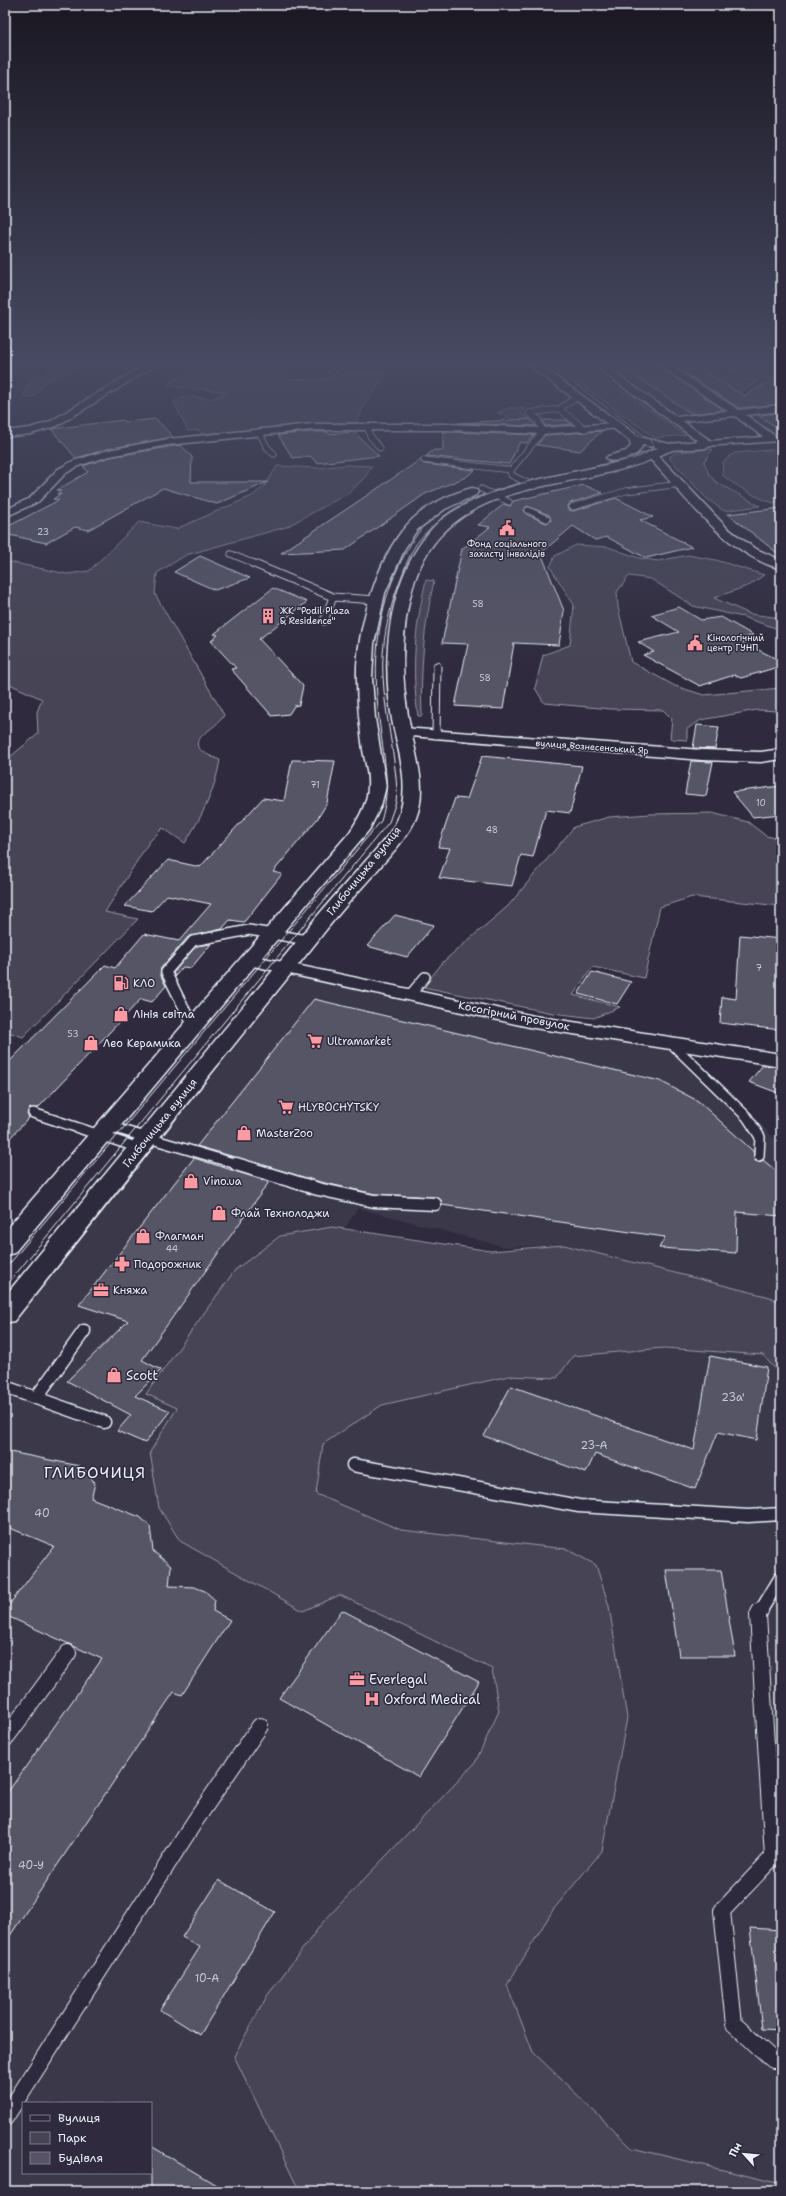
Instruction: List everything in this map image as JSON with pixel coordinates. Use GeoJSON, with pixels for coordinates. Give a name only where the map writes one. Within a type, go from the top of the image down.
{"type":"FeatureCollection","features":[{"type":"Feature","properties":{"kind":"main road","name":"Глибочицька вулиця"},"geometry":{"type":"LineString","coordinates":[[5,1247],[356,836],[376,801],[377,786],[365,696],[364,675],[366,642],[375,600],[401,542],[413,526],[450,501],[489,492],[521,479],[569,467]]}},
{"type":"Feature","properties":{"kind":"main road","name":"Глибочицька вулиця"},"geometry":{"type":"LineString","coordinates":[[521,479],[591,467]]}},
{"type":"Feature","properties":{"kind":"main road","name":"Глибочицька вулиця"},"geometry":{"type":"LineString","coordinates":[[5,1314],[307,940],[392,840],[407,818],[412,802],[412,783],[394,685],[397,633],[407,586],[429,541],[439,529],[489,492]]}},
{"type":"Feature","properties":{"kind":"street"},"geometry":{"type":"LineString","coordinates":[[5,514],[34,500],[62,471],[70,467]]}},
{"type":"Feature","properties":{"kind":"street"},"geometry":{"type":"LineString","coordinates":[[664,467],[724,530],[750,551],[781,565]]}},
{"type":"Feature","properties":{"kind":"street","name":"вулиця Вознесенський Яр"},"geometry":{"type":"LineString","coordinates":[[403,732],[725,756],[761,757],[781,754]]}},
{"type":"Feature","properties":{"kind":"street","name":"Косогірний провулок"},"geometry":{"type":"LineString","coordinates":[[250,960],[534,1022],[781,1060]]}},
{"type":"Feature","properties":{"kind":"lane"},"geometry":{"type":"LineString","coordinates":[[462,467],[521,479],[526,467]]}},
{"type":"Feature","properties":{"kind":"lane"},"geometry":{"type":"LineString","coordinates":[[572,507],[626,492],[680,484]]}},
{"type":"Feature","properties":{"kind":"lane"},"geometry":{"type":"LineString","coordinates":[[489,492],[509,502]]}},
{"type":"Feature","properties":{"kind":"lane"},"geometry":{"type":"LineString","coordinates":[[528,510],[547,519]]}},
{"type":"Feature","properties":{"kind":"lane"},"geometry":{"type":"LineString","coordinates":[[231,554],[333,597],[375,600]]}},
{"type":"Feature","properties":{"kind":"lane"},"geometry":{"type":"LineString","coordinates":[[324,621],[333,597]]}},
{"type":"Feature","properties":{"kind":"lane"},"geometry":{"type":"LineString","coordinates":[[436,735],[437,666]]}},
{"type":"Feature","properties":{"kind":"lane"},"geometry":{"type":"LineString","coordinates":[[193,1026],[166,972],[193,941],[249,930],[273,932],[307,940]]}},
{"type":"Feature","properties":{"kind":"lane"},"geometry":{"type":"LineString","coordinates":[[410,995],[425,977]]}},
{"type":"Feature","properties":{"kind":"lane"},"geometry":{"type":"LineString","coordinates":[[671,1043],[747,1117],[760,1137],[759,1156]]}},
{"type":"Feature","properties":{"kind":"lane"},"geometry":{"type":"LineString","coordinates":[[33,1113],[104,1130],[318,1189],[374,1201],[435,1204]]}},
{"type":"Feature","properties":{"kind":"lane"},"geometry":{"type":"LineString","coordinates":[[36,1398],[84,1331]]}},
{"type":"Feature","properties":{"kind":"lane"},"geometry":{"type":"LineString","coordinates":[[5,1387],[104,1422]]}},
{"type":"Feature","properties":{"kind":"lane"},"geometry":{"type":"LineString","coordinates":[[353,1464],[579,1506],[748,1516],[781,1514]]}},
{"type":"Feature","properties":{"kind":"lane"},"geometry":{"type":"LineString","coordinates":[[781,1577],[758,1615],[773,1857],[722,1911],[734,2024],[773,2060],[781,2060]]}},
{"type":"Feature","properties":{"kind":"lane"},"geometry":{"type":"LineString","coordinates":[[5,1739],[68,1653]]}},
{"type":"Feature","properties":{"kind":"lane"},"geometry":{"type":"LineString","coordinates":[[5,2118],[195,1821],[260,1726]]}},
{"type":"Feature","properties":{"kind":"shaded area"},"geometry":{"type":"Polygon","coordinates":[[[296,977],[685,1049],[781,1145],[781,1303],[770,1297],[564,1245],[504,1247],[358,1208],[178,1488],[316,1494],[323,1444],[382,1405],[509,1376],[557,1378],[573,1356],[664,1348],[763,1355],[781,1376],[781,2191],[5,2191],[5,1332],[289,980],[296,977]]]}},
{"type":"Feature","properties":{"kind":"green space"},"geometry":{"type":"Polygon","coordinates":[[[276,467],[371,467],[365,477],[349,493],[286,527],[186,555],[157,573],[155,594],[224,715],[219,722],[200,738],[198,743],[199,748],[206,754],[220,760],[215,782],[202,813],[185,843],[163,828],[149,842],[105,912],[138,919],[23,1037],[5,1031],[5,761],[38,734],[37,712],[42,699],[5,682],[5,561],[67,574],[89,571],[139,522],[176,529],[252,496],[265,486],[276,467]]]}},
{"type":"Feature","properties":{"kind":"green space"},"geometry":{"type":"Polygon","coordinates":[[[678,467],[706,467],[709,474],[716,482],[760,506],[724,511],[706,498],[678,467]]]}},
{"type":"Feature","properties":{"kind":"green space"},"geometry":{"type":"Polygon","coordinates":[[[723,467],[781,467],[781,504],[767,501],[742,489],[722,475],[723,467]]]}},
{"type":"Feature","properties":{"kind":"green space"},"geometry":{"type":"Polygon","coordinates":[[[576,545],[608,547],[639,558],[658,561],[688,555],[716,560],[764,575],[750,585],[714,598],[750,614],[781,618],[781,630],[743,617],[693,606],[651,579],[629,576],[617,592],[618,607],[631,662],[675,686],[704,695],[781,688],[781,711],[757,710],[701,720],[687,729],[687,740],[670,739],[672,719],[663,710],[611,709],[544,703],[535,688],[543,655],[570,645],[574,605],[550,567],[555,556],[576,545]]]}},
{"type":"Feature","properties":{"kind":"green space"},"geometry":{"type":"Polygon","coordinates":[[[426,580],[434,581],[424,648],[422,716],[418,716],[415,681],[415,648],[419,615],[426,580]]]}},
{"type":"Feature","properties":{"kind":"green space"},"geometry":{"type":"Polygon","coordinates":[[[712,813],[748,822],[766,836],[781,839],[781,906],[692,897],[660,907],[644,978],[593,967],[573,995],[620,1007],[594,1018],[552,1013],[423,987],[444,961],[508,906],[574,827],[609,817],[650,814],[712,813]]]}},
{"type":"Feature","properties":{"kind":"green space"},"geometry":{"type":"Polygon","coordinates":[[[332,1227],[491,1251],[564,1245],[770,1297],[781,1303],[781,1376],[763,1355],[664,1348],[573,1356],[557,1378],[509,1376],[382,1405],[323,1444],[316,1494],[401,1530],[566,1549],[596,1565],[609,1606],[627,1718],[602,1851],[553,1910],[507,1985],[533,2052],[632,2148],[781,2184],[781,2191],[302,2191],[295,2182],[234,2056],[267,1996],[323,1922],[475,1763],[499,1711],[492,1669],[340,1595],[303,1611],[180,1541],[159,1508],[150,1452],[177,1408],[146,1394],[235,1270],[280,1236],[332,1227]]]}},
{"type":"Feature","properties":{"kind":"building"},"geometry":{"type":"Polygon","coordinates":[[[84,467],[192,467],[191,482],[268,482],[217,504],[163,488],[88,530],[75,527],[46,543],[5,534],[5,528],[59,500],[53,499],[61,494],[57,494],[61,491],[57,490],[88,472],[84,467]]]}},
{"type":"Feature","properties":{"kind":"building"},"geometry":{"type":"Polygon","coordinates":[[[409,467],[454,467],[475,470],[466,477],[425,494],[345,550],[281,553],[409,467]]]}},
{"type":"Feature","properties":{"kind":"building"},"geometry":{"type":"Polygon","coordinates":[[[584,485],[603,493],[570,503],[568,506],[569,510],[573,511],[616,498],[653,517],[640,520],[692,547],[646,558],[607,537],[595,540],[573,526],[541,553],[564,611],[559,645],[514,643],[503,709],[455,706],[468,644],[442,643],[462,549],[490,527],[478,525],[504,504],[510,506],[513,501],[584,485]],[[527,506],[524,510],[526,514],[546,523],[551,521],[549,515],[527,506]]]}},
{"type":"Feature","properties":{"kind":"building"},"geometry":{"type":"Polygon","coordinates":[[[781,508],[781,556],[728,514],[781,508]]]}},
{"type":"Feature","properties":{"kind":"building"},"geometry":{"type":"Polygon","coordinates":[[[200,556],[250,578],[215,590],[174,572],[200,556]]]}},
{"type":"Feature","properties":{"kind":"building"},"geometry":{"type":"Polygon","coordinates":[[[273,588],[307,602],[259,639],[303,686],[299,705],[294,706],[289,714],[272,716],[231,669],[236,668],[211,641],[218,635],[214,634],[273,588]]]}},
{"type":"Feature","properties":{"kind":"building"},"geometry":{"type":"Polygon","coordinates":[[[679,607],[701,620],[721,617],[753,635],[738,640],[781,661],[781,666],[741,678],[734,675],[700,686],[643,655],[654,652],[638,642],[679,632],[651,615],[679,607]]]}},
{"type":"Feature","properties":{"kind":"building"},"geometry":{"type":"Polygon","coordinates":[[[697,725],[719,727],[715,749],[693,748],[697,725]]]}},
{"type":"Feature","properties":{"kind":"building"},"geometry":{"type":"Polygon","coordinates":[[[482,756],[582,766],[570,813],[546,810],[533,857],[521,855],[512,886],[439,878],[450,848],[438,847],[455,798],[467,799],[482,756]]]}},
{"type":"Feature","properties":{"kind":"building"},"geometry":{"type":"Polygon","coordinates":[[[292,760],[335,761],[327,803],[318,818],[273,872],[282,874],[244,922],[230,920],[222,929],[188,937],[161,968],[160,974],[166,986],[152,1002],[141,999],[38,1108],[29,1109],[27,1114],[29,1118],[5,1143],[5,1066],[105,965],[115,968],[144,934],[179,941],[211,904],[167,895],[152,911],[125,906],[168,860],[200,867],[263,798],[284,801],[292,760]]]}},
{"type":"Feature","properties":{"kind":"building"},"geometry":{"type":"Polygon","coordinates":[[[691,761],[713,762],[706,796],[685,794],[691,761]]]}},
{"type":"Feature","properties":{"kind":"building"},"geometry":{"type":"Polygon","coordinates":[[[781,786],[781,814],[753,817],[732,792],[781,786]]]}},
{"type":"Feature","properties":{"kind":"building"},"geometry":{"type":"Polygon","coordinates":[[[395,915],[434,925],[407,957],[367,946],[395,915]]]}},
{"type":"Feature","properties":{"kind":"building"},"geometry":{"type":"Polygon","coordinates":[[[740,935],[781,939],[781,1030],[720,1023],[722,997],[736,999],[740,935]]]}},
{"type":"Feature","properties":{"kind":"building"},"geometry":{"type":"Polygon","coordinates":[[[211,944],[191,968],[183,967],[175,976],[173,973],[196,946],[211,944]]]}},
{"type":"Feature","properties":{"kind":"building"},"geometry":{"type":"Polygon","coordinates":[[[592,972],[631,982],[617,1004],[578,994],[592,972]]]}},
{"type":"Feature","properties":{"kind":"building"},"geometry":{"type":"Polygon","coordinates":[[[314,999],[660,1081],[698,1101],[753,1151],[755,1161],[759,1162],[763,1160],[781,1175],[781,1216],[737,1212],[736,1253],[659,1248],[665,1237],[442,1205],[441,1200],[435,1197],[375,1194],[320,1182],[197,1146],[314,999]]]}},
{"type":"Feature","properties":{"kind":"building"},"geometry":{"type":"Polygon","coordinates":[[[763,1065],[781,1067],[781,1094],[749,1082],[763,1065]]]}},
{"type":"Feature","properties":{"kind":"building"},"geometry":{"type":"Polygon","coordinates":[[[194,1158],[269,1182],[142,1360],[161,1370],[135,1396],[170,1411],[145,1443],[117,1431],[131,1415],[67,1381],[128,1321],[79,1305],[194,1158]]]}},
{"type":"Feature","properties":{"kind":"building"},"geometry":{"type":"Polygon","coordinates":[[[710,1356],[767,1367],[757,1440],[718,1432],[695,1489],[595,1454],[586,1473],[484,1436],[511,1386],[694,1450],[710,1356]]]}},
{"type":"Feature","properties":{"kind":"building"},"geometry":{"type":"Polygon","coordinates":[[[5,1451],[80,1466],[89,1474],[95,1484],[91,1498],[140,1517],[150,1526],[153,1551],[171,1566],[169,1586],[194,1587],[205,1591],[215,1600],[213,1611],[230,1620],[182,1695],[174,1692],[5,1943],[5,1796],[102,1659],[5,1615],[5,1610],[54,1546],[5,1526],[5,1451]]]}},
{"type":"Feature","properties":{"kind":"building"},"geometry":{"type":"Polygon","coordinates":[[[666,1570],[721,1570],[735,1656],[679,1656],[666,1570]]]}},
{"type":"Feature","properties":{"kind":"building"},"geometry":{"type":"Polygon","coordinates":[[[342,1610],[479,1682],[419,1777],[279,1698],[342,1610]]]}},
{"type":"Feature","properties":{"kind":"building"},"geometry":{"type":"Polygon","coordinates":[[[219,1880],[275,1912],[200,2035],[160,2010],[200,1947],[182,1937],[219,1880]]]}},
{"type":"Feature","properties":{"kind":"building"},"geometry":{"type":"Polygon","coordinates":[[[750,1928],[781,1930],[781,2030],[762,2029],[750,1928]]]}},
{"type":"Feature","properties":{"kind":"building"},"geometry":{"type":"Polygon","coordinates":[[[152,2147],[226,2191],[151,2191],[152,2147]]]}},
{"type":"Feature","properties":{"kind":"tram line"},"geometry":{"type":"LineString","coordinates":[[5,1287],[389,822],[396,802],[397,791],[384,692],[384,641],[395,594],[416,544],[440,520],[464,505],[491,493],[520,484],[591,467]]}},
{"type":"Feature","properties":{"kind":"tram line"},"geometry":{"type":"LineString","coordinates":[[5,1269],[381,821],[386,795],[386,770],[379,719],[376,668],[381,620],[387,596],[396,573],[407,551],[421,529]]}},
{"type":"Feature","properties":{"kind":"place","name":"Фонд соціального захисту інвалідів"},"geometry":{"type":"Point","coordinates":[507,528]}},
{"type":"Feature","properties":{"kind":"place","name":"ЖК \"Podil Plaza & Residence\""},"geometry":{"type":"Point","coordinates":[268,616]}},
{"type":"Feature","properties":{"kind":"place","name":"Кінологічний центр ГУНП"},"geometry":{"type":"Point","coordinates":[695,643]}},
{"type":"Feature","properties":{"kind":"place","name":"КЛО"},"geometry":{"type":"Point","coordinates":[121,983]}},
{"type":"Feature","properties":{"kind":"place","name":"Лінія світла"},"geometry":{"type":"Point","coordinates":[121,1014]}},
{"type":"Feature","properties":{"kind":"place","name":"Ultramarket"},"geometry":{"type":"Point","coordinates":[315,1041]}},
{"type":"Feature","properties":{"kind":"place","name":"Лео Керамика"},"geometry":{"type":"Point","coordinates":[91,1043]}},
{"type":"Feature","properties":{"kind":"place","name":"HLYBOCHYTSKY"},"geometry":{"type":"Point","coordinates":[286,1107]}},
{"type":"Feature","properties":{"kind":"place","name":"MasterZoo"},"geometry":{"type":"Point","coordinates":[244,1133]}},
{"type":"Feature","properties":{"kind":"place","name":"Vino.ua"},"geometry":{"type":"Point","coordinates":[191,1181]}},
{"type":"Feature","properties":{"kind":"place","name":"Флай Технолоджи"},"geometry":{"type":"Point","coordinates":[219,1213]}},
{"type":"Feature","properties":{"kind":"place","name":"Флагман"},"geometry":{"type":"Point","coordinates":[143,1236]}},
{"type":"Feature","properties":{"kind":"place","name":"Подорожник"},"geometry":{"type":"Point","coordinates":[122,1264]}},
{"type":"Feature","properties":{"kind":"place","name":"Княжа"},"geometry":{"type":"Point","coordinates":[101,1290]}},
{"type":"Feature","properties":{"kind":"place","name":"Scott"},"geometry":{"type":"Point","coordinates":[114,1375]}},
{"type":"Feature","properties":{"kind":"place","name":"Everlegal"},"geometry":{"type":"Point","coordinates":[357,1679]}},
{"type":"Feature","properties":{"kind":"place","name":"Oxford Medical"},"geometry":{"type":"Point","coordinates":[372,1699]}},
{"type":"Feature","properties":{"kind":"district","name":"ГЛИБОЧИЦЯ"},"geometry":{"type":"Point","coordinates":[95,1472]}}]}
